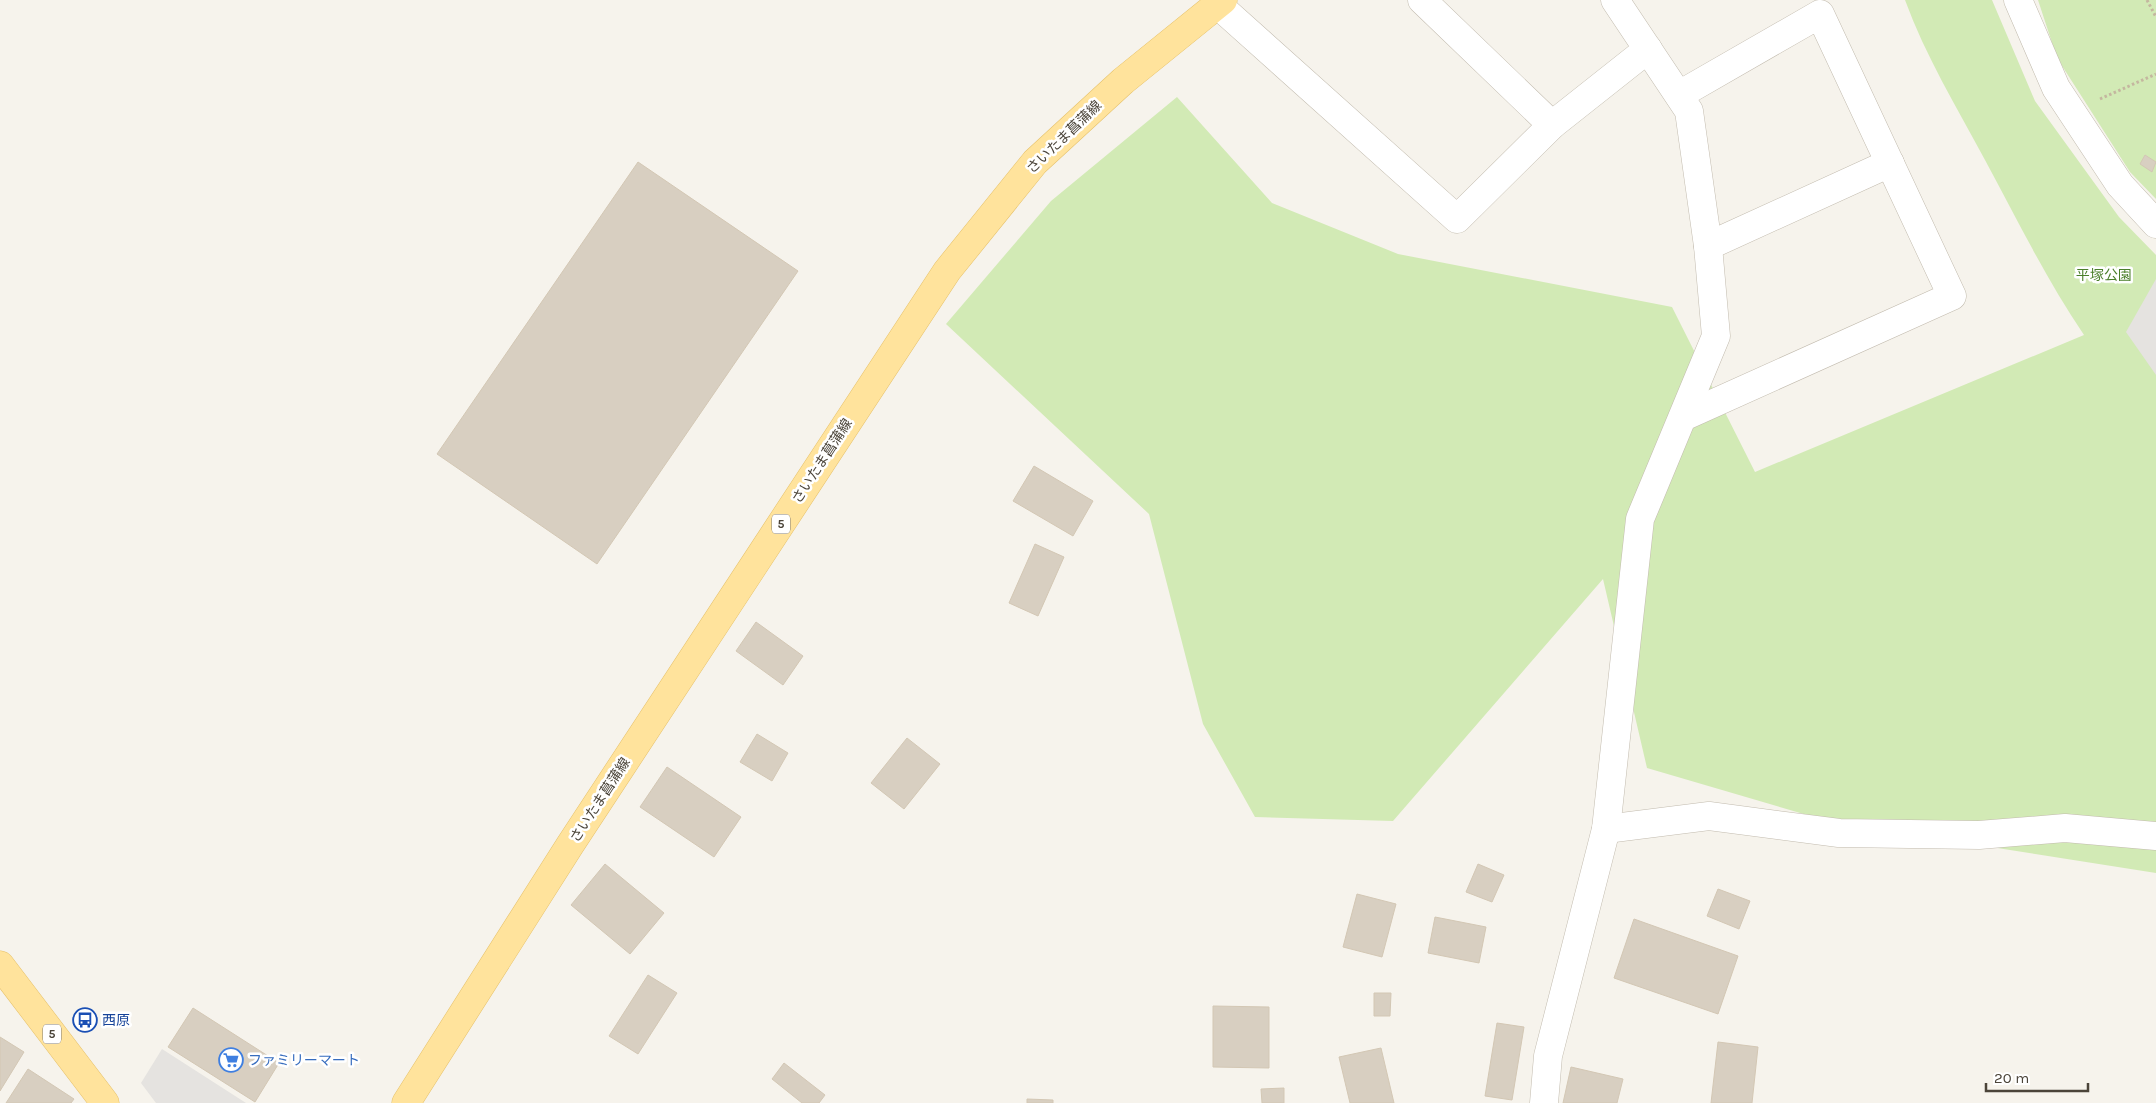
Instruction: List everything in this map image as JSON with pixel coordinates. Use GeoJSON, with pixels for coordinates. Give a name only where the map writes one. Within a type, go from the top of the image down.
{"type":"FeatureCollection","features":[{"type":"Feature","properties":{"kind":"main road","name":"さいたま菖蒲線"},"geometry":{"type":"LineString","coordinates":[[406,1103],[581,829],[947,270],[1035,162],[1123,81],[1220,2]]}},
{"type":"Feature","properties":{"kind":"main road","name":"5"},"geometry":{"type":"LineString","coordinates":[[0,965],[106,1103]]}},
{"type":"Feature","properties":{"kind":"street"},"geometry":{"type":"LineString","coordinates":[[1422,0],[1552,125]]}},
{"type":"Feature","properties":{"kind":"street"},"geometry":{"type":"LineString","coordinates":[[1544,1103],[1548,1056],[1606,829],[1640,519],[1716,336],[1708,246],[1689,111],[1614,0]]}},
{"type":"Feature","properties":{"kind":"street"},"geometry":{"type":"LineString","coordinates":[[2018,0],[2056,88],[2120,185],[2156,224]]}},
{"type":"Feature","properties":{"kind":"street"},"geometry":{"type":"LineString","coordinates":[[1220,2],[1457,218],[1552,125],[1648,49]]}},
{"type":"Feature","properties":{"kind":"street"},"geometry":{"type":"LineString","coordinates":[[1679,95],[1820,14],[1952,296],[1683,417]]}},
{"type":"Feature","properties":{"kind":"street"},"geometry":{"type":"LineString","coordinates":[[1708,246],[1890,163]]}},
{"type":"Feature","properties":{"kind":"street"},"geometry":{"type":"LineString","coordinates":[[1606,829],[1709,816],[1839,833],[1979,835],[2065,828],[2156,836]]}},
{"type":"Feature","properties":{"kind":"path"},"geometry":{"type":"LineString","coordinates":[[2147,0],[2156,17]]}},
{"type":"Feature","properties":{"kind":"path"},"geometry":{"type":"LineString","coordinates":[[2072,112],[2156,74]]}},
{"type":"Feature","properties":{"kind":"green space","name":"平塚公園"},"geometry":{"type":"Polygon","coordinates":[[[1905,0],[1992,0],[2035,101],[2119,217],[2156,255],[2156,873],[1831,822],[1647,768],[1603,579],[1393,821],[1255,817],[1203,724],[1149,514],[946,324],[1051,201],[1177,97],[1272,203],[1398,254],[1672,307],[1755,472],[2084,335],[2044,271],[1942,81],[1922,41],[1905,0]]]}},
{"type":"Feature","properties":{"kind":"green space"},"geometry":{"type":"Polygon","coordinates":[[[2038,0],[2156,0],[2156,199],[2130,172],[2057,58],[2038,0]]]}},
{"type":"Feature","properties":{"kind":"shaded area"},"geometry":{"type":"Polygon","coordinates":[[[2156,279],[2156,375],[2126,332],[2156,279]]]}},
{"type":"Feature","properties":{"kind":"shaded area"},"geometry":{"type":"Polygon","coordinates":[[[162,1049],[246,1103],[156,1103],[141,1083],[162,1049]]]}},
{"type":"Feature","properties":{"kind":"building"},"geometry":{"type":"Polygon","coordinates":[[[2145,155],[2156,162],[2152,172],[2140,164],[2145,155]]]}},
{"type":"Feature","properties":{"kind":"building"},"geometry":{"type":"Polygon","coordinates":[[[638,162],[798,271],[597,564],[437,454],[638,162]]]}},
{"type":"Feature","properties":{"kind":"building"},"geometry":{"type":"Polygon","coordinates":[[[1034,466],[1093,501],[1073,536],[1013,501],[1034,466]]]}},
{"type":"Feature","properties":{"kind":"building"},"geometry":{"type":"Polygon","coordinates":[[[1035,544],[1064,557],[1038,616],[1009,603],[1035,544]]]}},
{"type":"Feature","properties":{"kind":"building"},"geometry":{"type":"Polygon","coordinates":[[[756,622],[803,656],[783,685],[736,651],[756,622]]]}},
{"type":"Feature","properties":{"kind":"building"},"geometry":{"type":"Polygon","coordinates":[[[757,734],[788,753],[772,781],[740,762],[757,734]]]}},
{"type":"Feature","properties":{"kind":"building"},"geometry":{"type":"Polygon","coordinates":[[[907,738],[940,764],[904,809],[871,783],[907,738]]]}},
{"type":"Feature","properties":{"kind":"building"},"geometry":{"type":"Polygon","coordinates":[[[667,767],[741,817],[714,857],[640,807],[667,767]]]}},
{"type":"Feature","properties":{"kind":"building"},"geometry":{"type":"Polygon","coordinates":[[[605,864],[664,913],[630,954],[571,905],[605,864]]]}},
{"type":"Feature","properties":{"kind":"building"},"geometry":{"type":"Polygon","coordinates":[[[1478,864],[1504,875],[1492,902],[1466,892],[1478,864]]]}},
{"type":"Feature","properties":{"kind":"building"},"geometry":{"type":"Polygon","coordinates":[[[1718,889],[1750,901],[1739,929],[1707,916],[1718,889]]]}},
{"type":"Feature","properties":{"kind":"building"},"geometry":{"type":"Polygon","coordinates":[[[1357,894],[1396,904],[1382,957],[1343,947],[1357,894]]]}},
{"type":"Feature","properties":{"kind":"building"},"geometry":{"type":"Polygon","coordinates":[[[1435,917],[1486,927],[1479,963],[1428,953],[1435,917]]]}},
{"type":"Feature","properties":{"kind":"building"},"geometry":{"type":"Polygon","coordinates":[[[1634,919],[1738,956],[1718,1014],[1614,978],[1634,919]]]}},
{"type":"Feature","properties":{"kind":"building"},"geometry":{"type":"Polygon","coordinates":[[[648,975],[677,993],[638,1054],[609,1036],[648,975]]]}},
{"type":"Feature","properties":{"kind":"building"},"geometry":{"type":"Polygon","coordinates":[[[1374,993],[1391,993],[1390,1016],[1374,1016],[1374,993]]]}},
{"type":"Feature","properties":{"kind":"building"},"geometry":{"type":"Polygon","coordinates":[[[1213,1006],[1269,1007],[1269,1068],[1213,1067],[1213,1006]]]}},
{"type":"Feature","properties":{"kind":"building"},"geometry":{"type":"Polygon","coordinates":[[[193,1008],[279,1063],[255,1102],[168,1047],[193,1008]]]}},
{"type":"Feature","properties":{"kind":"building"},"geometry":{"type":"Polygon","coordinates":[[[1497,1023],[1524,1027],[1512,1100],[1485,1096],[1497,1023]]]}},
{"type":"Feature","properties":{"kind":"building"},"geometry":{"type":"Polygon","coordinates":[[[0,1037],[24,1052],[0,1091],[0,1037]]]}},
{"type":"Feature","properties":{"kind":"building"},"geometry":{"type":"Polygon","coordinates":[[[1718,1042],[1758,1047],[1752,1103],[1711,1103],[1718,1042]]]}},
{"type":"Feature","properties":{"kind":"building"},"geometry":{"type":"Polygon","coordinates":[[[1381,1048],[1394,1103],[1350,1103],[1339,1057],[1381,1048]]]}},
{"type":"Feature","properties":{"kind":"building"},"geometry":{"type":"Polygon","coordinates":[[[784,1063],[825,1095],[819,1103],[802,1103],[772,1079],[784,1063]]]}},
{"type":"Feature","properties":{"kind":"building"},"geometry":{"type":"Polygon","coordinates":[[[1571,1067],[1623,1079],[1617,1103],[1563,1103],[1571,1067]]]}},
{"type":"Feature","properties":{"kind":"building"},"geometry":{"type":"Polygon","coordinates":[[[28,1069],[74,1099],[71,1103],[6,1103],[28,1069]]]}},
{"type":"Feature","properties":{"kind":"building"},"geometry":{"type":"Polygon","coordinates":[[[1284,1088],[1284,1103],[1262,1103],[1261,1089],[1284,1088]]]}},
{"type":"Feature","properties":{"kind":"building"},"geometry":{"type":"Polygon","coordinates":[[[1027,1099],[1053,1100],[1053,1103],[1027,1103],[1027,1099]]]}},
{"type":"Feature","properties":{"kind":"place","name":"西原"},"geometry":{"type":"Point","coordinates":[85,1020]}},
{"type":"Feature","properties":{"kind":"place","name":"ファミリーマート"},"geometry":{"type":"Point","coordinates":[231,1060]}}]}
